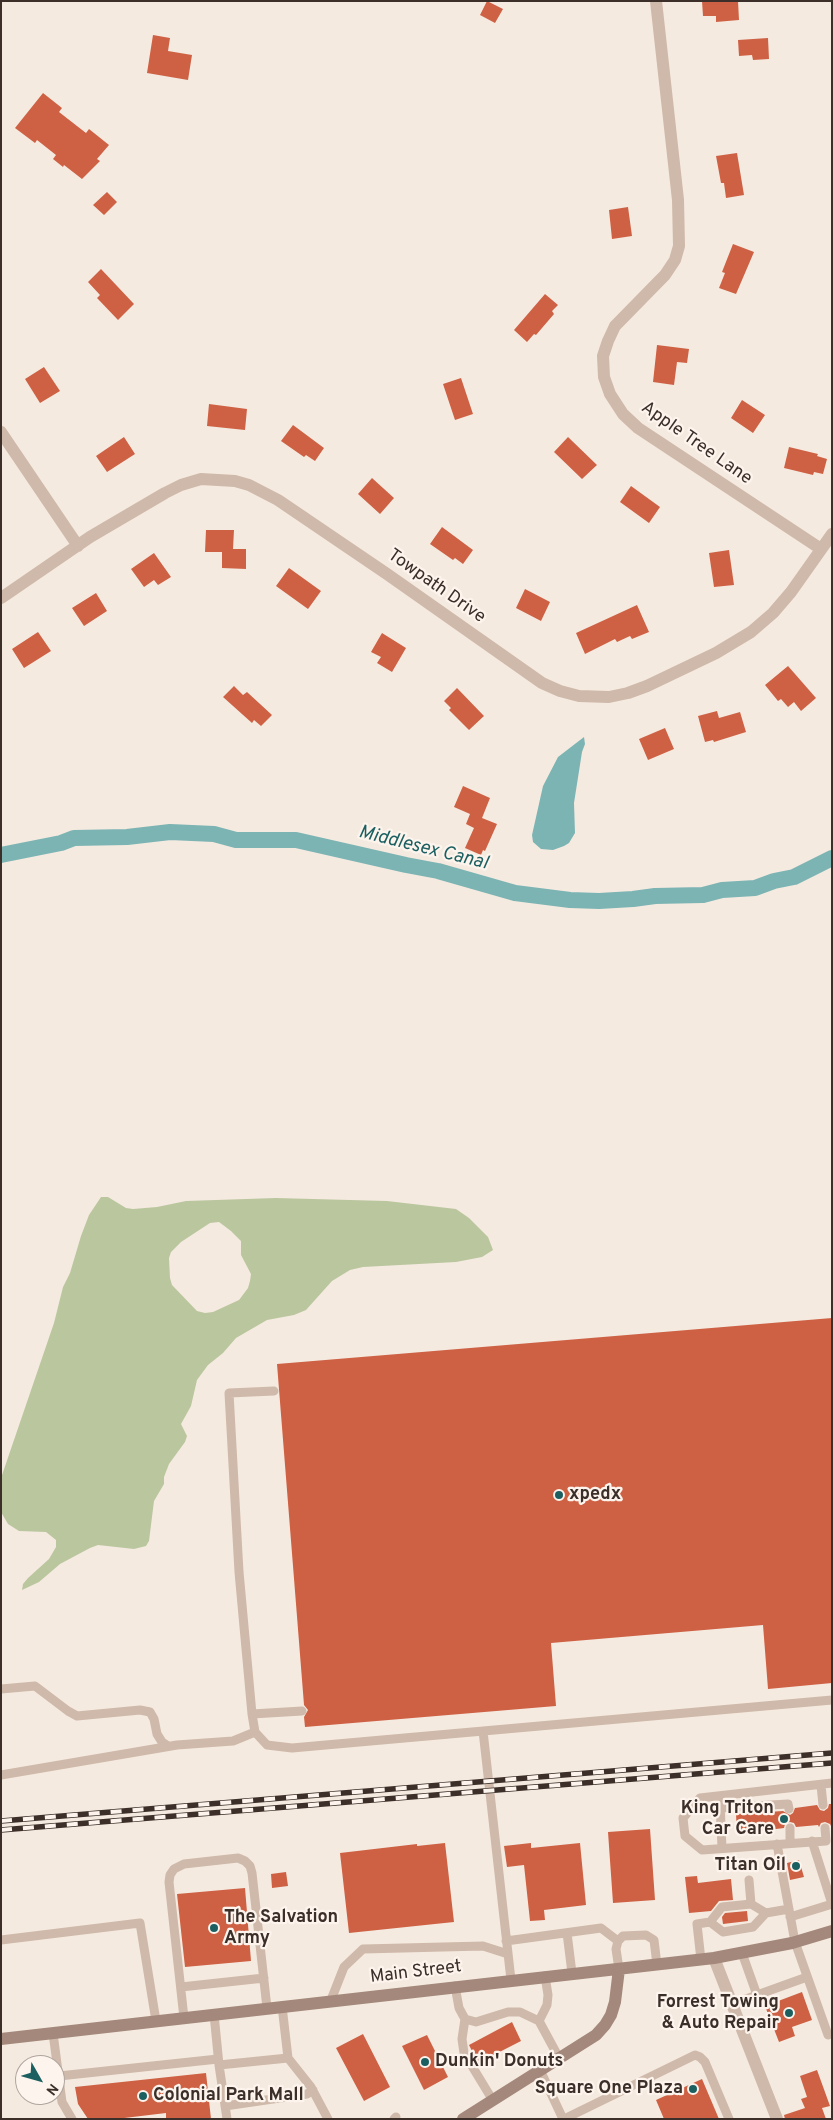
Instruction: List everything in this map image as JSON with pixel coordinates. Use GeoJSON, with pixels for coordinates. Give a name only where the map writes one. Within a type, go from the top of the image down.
{"type":"FeatureCollection","features":[{"type":"Feature","properties":{"kind":"main road","name":"Main Street"},"geometry":{"type":"LineString","coordinates":[[1,2039],[455,1986],[701,1960],[795,1942],[832,1931]]}},
{"type":"Feature","properties":{"kind":"main road"},"geometry":{"type":"LineString","coordinates":[[463,2119],[596,2034],[605,2025],[615,2002],[619,1969]]}},
{"type":"Feature","properties":{"kind":"street","name":"Apple Tree Lane"},"geometry":{"type":"LineString","coordinates":[[656,1],[678,200],[679,246],[674,260],[665,275],[616,326],[608,341],[604,356],[604,377],[610,394],[623,414],[638,428],[821,549]]}},
{"type":"Feature","properties":{"kind":"street"},"geometry":{"type":"LineString","coordinates":[[1,432],[78,546]]}},
{"type":"Feature","properties":{"kind":"street","name":"Towpath Drive"},"geometry":{"type":"LineString","coordinates":[[1,598],[78,546],[165,492],[182,484],[201,479],[235,480],[278,500],[542,683],[569,694],[599,698],[618,696],[646,686],[716,653],[751,632],[773,613],[787,597],[832,534]]}},
{"type":"Feature","properties":{"kind":"street"},"geometry":{"type":"LineString","coordinates":[[714,1958],[777,2119]]}},
{"type":"Feature","properties":{"kind":"lane"},"geometry":{"type":"LineString","coordinates":[[274,1391],[229,1393],[239,1572],[252,1714],[255,1732],[267,1745],[292,1748],[832,1700]]}},
{"type":"Feature","properties":{"kind":"lane"},"geometry":{"type":"LineString","coordinates":[[1,1689],[35,1686],[68,1711],[78,1716],[140,1710],[150,1712],[154,1719],[157,1734],[162,1742],[168,1746]]}},
{"type":"Feature","properties":{"kind":"lane"},"geometry":{"type":"LineString","coordinates":[[252,1714],[302,1711]]}},
{"type":"Feature","properties":{"kind":"lane"},"geometry":{"type":"LineString","coordinates":[[483,1731],[511,1980]]}},
{"type":"Feature","properties":{"kind":"lane"},"geometry":{"type":"LineString","coordinates":[[1,1775],[168,1746],[226,1742],[255,1732]]}},
{"type":"Feature","properties":{"kind":"lane"},"geometry":{"type":"LineString","coordinates":[[825,1828],[826,1841],[702,1850],[685,1836],[683,1818],[700,1798],[832,1784]]}},
{"type":"Feature","properties":{"kind":"lane"},"geometry":{"type":"LineString","coordinates":[[821,1785],[823,1805]]}},
{"type":"Feature","properties":{"kind":"lane"},"geometry":{"type":"LineString","coordinates":[[719,1796],[722,1848]]}},
{"type":"Feature","properties":{"kind":"lane"},"geometry":{"type":"LineString","coordinates":[[720,1808],[788,1804],[788,1808]]}},
{"type":"Feature","properties":{"kind":"lane"},"geometry":{"type":"LineString","coordinates":[[790,1828],[790,1843]]}},
{"type":"Feature","properties":{"kind":"lane"},"geometry":{"type":"LineString","coordinates":[[701,1960],[696,1924],[710,1922],[722,1907],[751,1904],[766,1913],[790,1913],[832,1904],[812,1841]]}},
{"type":"Feature","properties":{"kind":"lane"},"geometry":{"type":"LineString","coordinates":[[776,1844],[795,1942],[828,2035]]}},
{"type":"Feature","properties":{"kind":"lane"},"geometry":{"type":"LineString","coordinates":[[184,2018],[169,1882],[170,1875],[180,1865],[218,1860],[242,1859],[252,1869],[267,2008]]}},
{"type":"Feature","properties":{"kind":"lane"},"geometry":{"type":"LineString","coordinates":[[749,1880],[751,1904]]}},
{"type":"Feature","properties":{"kind":"lane"},"geometry":{"type":"LineString","coordinates":[[710,1922],[722,1932],[753,1927],[766,1913]]}},
{"type":"Feature","properties":{"kind":"lane"},"geometry":{"type":"LineString","coordinates":[[1,1940],[140,1923],[156,2021]]}},
{"type":"Feature","properties":{"kind":"lane"},"geometry":{"type":"LineString","coordinates":[[506,1941],[602,1928],[618,1941]]}},
{"type":"Feature","properties":{"kind":"lane"},"geometry":{"type":"LineString","coordinates":[[566,1933],[572,1973]]}},
{"type":"Feature","properties":{"kind":"lane"},"geometry":{"type":"LineString","coordinates":[[619,1969],[616,1949],[618,1941],[623,1936],[646,1935],[654,1940],[657,1965]]}},
{"type":"Feature","properties":{"kind":"lane"},"geometry":{"type":"LineString","coordinates":[[331,2000],[344,1967],[363,1949],[483,1946],[508,1954]]}},
{"type":"Feature","properties":{"kind":"lane"},"geometry":{"type":"LineString","coordinates":[[742,1953],[757,1995]]}},
{"type":"Feature","properties":{"kind":"lane"},"geometry":{"type":"LineString","coordinates":[[539,2021],[546,2006],[548,1995],[545,1976]]}},
{"type":"Feature","properties":{"kind":"lane"},"geometry":{"type":"LineString","coordinates":[[732,2004],[807,1977]]}},
{"type":"Feature","properties":{"kind":"lane"},"geometry":{"type":"LineString","coordinates":[[181,1988],[264,1978]]}},
{"type":"Feature","properties":{"kind":"lane"},"geometry":{"type":"LineString","coordinates":[[455,1986],[459,2008],[465,2019],[462,2039],[464,2054],[492,2099]]}},
{"type":"Feature","properties":{"kind":"lane"},"geometry":{"type":"LineString","coordinates":[[282,2006],[288,2058],[313,2090],[328,2119]]}},
{"type":"Feature","properties":{"kind":"lane"},"geometry":{"type":"LineString","coordinates":[[465,2019],[476,2022],[508,2012],[520,2012],[539,2021],[559,2058]]}},
{"type":"Feature","properties":{"kind":"lane"},"geometry":{"type":"LineString","coordinates":[[214,2014],[218,2062],[227,2119]]}},
{"type":"Feature","properties":{"kind":"lane"},"geometry":{"type":"LineString","coordinates":[[52,2033],[56,2055]]}},
{"type":"Feature","properties":{"kind":"lane"},"geometry":{"type":"LineString","coordinates":[[540,2070],[563,2119],[690,2057],[700,2057],[705,2062],[729,2119]]}},
{"type":"Feature","properties":{"kind":"lane"},"geometry":{"type":"LineString","coordinates":[[65,2075],[288,2058]]}},
{"type":"Feature","properties":{"kind":"lane"},"geometry":{"type":"LineString","coordinates":[[225,2106],[307,2094],[313,2090]]}},
{"type":"Feature","properties":{"kind":"lane"},"geometry":{"type":"LineString","coordinates":[[64,2105],[72,2119]]}},
{"type":"Feature","properties":{"kind":"green space"},"geometry":{"type":"Polygon","coordinates":[[[101,1197],[108,1197],[126,1208],[133,1209],[157,1207],[186,1201],[276,1198],[387,1201],[456,1209],[469,1218],[488,1237],[493,1250],[482,1257],[456,1262],[363,1267],[350,1270],[332,1281],[306,1310],[294,1315],[267,1320],[236,1338],[223,1353],[208,1365],[197,1380],[191,1406],[181,1424],[187,1436],[185,1442],[169,1464],[164,1477],[164,1484],[154,1501],[149,1541],[146,1546],[134,1549],[98,1545],[60,1564],[39,1582],[22,1590],[23,1584],[28,1578],[49,1559],[56,1547],[56,1540],[46,1532],[19,1531],[8,1524],[1,1512],[1,1478],[54,1323],[63,1287],[70,1273],[89,1215],[101,1197]],[[219,1222],[210,1223],[181,1242],[171,1252],[169,1258],[172,1285],[197,1311],[213,1312],[239,1300],[248,1288],[251,1274],[241,1255],[241,1241],[219,1222]]]}},
{"type":"Feature","properties":{"kind":"water"},"geometry":{"type":"Polygon","coordinates":[[[584,737],[585,744],[574,803],[575,833],[569,843],[564,846],[553,850],[541,849],[533,842],[532,835],[543,786],[558,757],[584,737]]]}},
{"type":"Feature","properties":{"kind":"building"},"geometry":{"type":"Polygon","coordinates":[[[487,1],[503,9],[495,23],[480,15],[487,1]]]}},
{"type":"Feature","properties":{"kind":"building"},"geometry":{"type":"Polygon","coordinates":[[[702,1],[738,1],[739,20],[716,22],[716,16],[703,16],[702,1]]]}},
{"type":"Feature","properties":{"kind":"building"},"geometry":{"type":"Polygon","coordinates":[[[153,35],[170,38],[168,51],[192,55],[188,80],[147,73],[153,35]]]}},
{"type":"Feature","properties":{"kind":"building"},"geometry":{"type":"Polygon","coordinates":[[[768,38],[769,59],[753,60],[752,55],[739,56],[738,40],[768,38]]]}},
{"type":"Feature","properties":{"kind":"building"},"geometry":{"type":"Polygon","coordinates":[[[43,93],[62,108],[59,112],[86,133],[89,129],[109,145],[97,159],[100,161],[82,179],[53,159],[56,155],[37,140],[35,143],[15,128],[43,93]]]}},
{"type":"Feature","properties":{"kind":"building"},"geometry":{"type":"Polygon","coordinates":[[[737,153],[744,195],[726,198],[724,183],[721,183],[716,156],[737,153]]]}},
{"type":"Feature","properties":{"kind":"building"},"geometry":{"type":"Polygon","coordinates":[[[107,192],[117,202],[104,215],[93,205],[107,192]]]}},
{"type":"Feature","properties":{"kind":"building"},"geometry":{"type":"Polygon","coordinates":[[[628,207],[632,236],[612,239],[609,210],[628,207]]]}},
{"type":"Feature","properties":{"kind":"building"},"geometry":{"type":"Polygon","coordinates":[[[733,244],[754,252],[736,294],[719,288],[725,273],[722,272],[733,244]]]}},
{"type":"Feature","properties":{"kind":"building"},"geometry":{"type":"Polygon","coordinates":[[[101,269],[134,304],[118,320],[97,298],[100,295],[88,282],[101,269]]]}},
{"type":"Feature","properties":{"kind":"building"},"geometry":{"type":"Polygon","coordinates":[[[545,294],[558,305],[552,311],[554,314],[536,335],[534,334],[527,342],[514,330],[545,294]]]}},
{"type":"Feature","properties":{"kind":"building"},"geometry":{"type":"Polygon","coordinates":[[[657,345],[689,349],[687,363],[677,362],[674,385],[653,382],[657,345]]]}},
{"type":"Feature","properties":{"kind":"building"},"geometry":{"type":"Polygon","coordinates":[[[44,367],[60,391],[40,403],[25,379],[44,367]]]}},
{"type":"Feature","properties":{"kind":"building"},"geometry":{"type":"Polygon","coordinates":[[[461,378],[473,414],[455,420],[443,384],[461,378]]]}},
{"type":"Feature","properties":{"kind":"building"},"geometry":{"type":"Polygon","coordinates":[[[742,400],[765,415],[753,433],[731,418],[742,400]]]}},
{"type":"Feature","properties":{"kind":"building"},"geometry":{"type":"Polygon","coordinates":[[[209,404],[247,409],[245,430],[207,426],[209,404]]]}},
{"type":"Feature","properties":{"kind":"building"},"geometry":{"type":"Polygon","coordinates":[[[293,425],[324,448],[315,461],[306,455],[304,457],[281,441],[293,425]]]}},
{"type":"Feature","properties":{"kind":"building"},"geometry":{"type":"Polygon","coordinates":[[[124,437],[135,454],[107,472],[96,456],[124,437]]]}},
{"type":"Feature","properties":{"kind":"building"},"geometry":{"type":"Polygon","coordinates":[[[568,437],[597,465],[582,479],[554,452],[568,437]]]}},
{"type":"Feature","properties":{"kind":"building"},"geometry":{"type":"Polygon","coordinates":[[[789,447],[818,454],[817,456],[827,459],[823,474],[814,472],[813,475],[784,468],[789,447]]]}},
{"type":"Feature","properties":{"kind":"building"},"geometry":{"type":"Polygon","coordinates":[[[372,478],[394,498],[380,514],[358,494],[372,478]]]}},
{"type":"Feature","properties":{"kind":"building"},"geometry":{"type":"Polygon","coordinates":[[[631,486],[660,507],[649,523],[620,502],[631,486]]]}},
{"type":"Feature","properties":{"kind":"building"},"geometry":{"type":"Polygon","coordinates":[[[442,527],[473,550],[463,564],[455,558],[453,560],[430,544],[442,527]]]}},
{"type":"Feature","properties":{"kind":"building"},"geometry":{"type":"Polygon","coordinates":[[[206,530],[234,530],[233,549],[246,549],[246,569],[222,568],[222,552],[205,552],[206,530]]]}},
{"type":"Feature","properties":{"kind":"building"},"geometry":{"type":"Polygon","coordinates":[[[729,550],[734,585],[714,587],[709,553],[729,550]]]}},
{"type":"Feature","properties":{"kind":"building"},"geometry":{"type":"Polygon","coordinates":[[[154,553],[171,577],[158,585],[154,580],[144,587],[131,569],[154,553]]]}},
{"type":"Feature","properties":{"kind":"building"},"geometry":{"type":"Polygon","coordinates":[[[289,568],[321,591],[308,609],[276,586],[289,568]]]}},
{"type":"Feature","properties":{"kind":"building"},"geometry":{"type":"Polygon","coordinates":[[[525,589],[550,602],[541,621],[516,608],[525,589]]]}},
{"type":"Feature","properties":{"kind":"building"},"geometry":{"type":"Polygon","coordinates":[[[96,593],[107,611],[84,626],[72,608],[96,593]]]}},
{"type":"Feature","properties":{"kind":"building"},"geometry":{"type":"Polygon","coordinates":[[[637,605],[649,632],[632,639],[630,636],[617,642],[615,639],[585,654],[576,633],[637,605]]]}},
{"type":"Feature","properties":{"kind":"building"},"geometry":{"type":"Polygon","coordinates":[[[38,632],[51,651],[24,668],[12,649],[38,632]]]}},
{"type":"Feature","properties":{"kind":"building"},"geometry":{"type":"Polygon","coordinates":[[[382,633],[406,648],[392,672],[377,663],[381,657],[371,652],[382,633]]]}},
{"type":"Feature","properties":{"kind":"building"},"geometry":{"type":"Polygon","coordinates":[[[788,666],[816,698],[801,711],[794,702],[788,707],[781,699],[778,701],[765,685],[788,666]]]}},
{"type":"Feature","properties":{"kind":"building"},"geometry":{"type":"Polygon","coordinates":[[[234,686],[243,695],[247,692],[272,715],[261,726],[254,720],[252,723],[223,697],[234,686]]]}},
{"type":"Feature","properties":{"kind":"building"},"geometry":{"type":"Polygon","coordinates":[[[457,688],[484,716],[469,730],[449,710],[451,708],[444,701],[457,688]]]}},
{"type":"Feature","properties":{"kind":"building"},"geometry":{"type":"Polygon","coordinates":[[[717,711],[719,718],[740,712],[746,732],[714,742],[713,740],[705,742],[698,716],[717,711]]]}},
{"type":"Feature","properties":{"kind":"building"},"geometry":{"type":"Polygon","coordinates":[[[665,728],[674,749],[648,760],[639,739],[665,728]]]}},
{"type":"Feature","properties":{"kind":"building"},"geometry":{"type":"Polygon","coordinates":[[[463,786],[490,798],[482,818],[497,824],[485,851],[483,850],[481,855],[465,848],[474,828],[466,824],[470,814],[454,807],[463,786]]]}},
{"type":"Feature","properties":{"kind":"building","name":"xpedx"},"geometry":{"type":"Polygon","coordinates":[[[832,1318],[832,1683],[768,1689],[763,1625],[551,1643],[556,1706],[305,1727],[304,1717],[308,1710],[304,1705],[277,1364],[832,1318]]]}},
{"type":"Feature","properties":{"kind":"building","name":"King Triton Car Care"},"geometry":{"type":"Polygon","coordinates":[[[829,1804],[832,1804],[832,1828],[830,1824],[825,1822],[821,1823],[819,1827],[818,1825],[796,1827],[794,1823],[790,1822],[785,1824],[784,1828],[737,1834],[736,1814],[783,1811],[790,1815],[795,1808],[817,1805],[820,1810],[824,1811],[828,1808],[829,1804]]]}},
{"type":"Feature","properties":{"kind":"building"},"geometry":{"type":"Polygon","coordinates":[[[650,1829],[655,1900],[613,1903],[608,1832],[650,1829]]]}},
{"type":"Feature","properties":{"kind":"building"},"geometry":{"type":"Polygon","coordinates":[[[445,1843],[454,1922],[349,1933],[340,1853],[417,1844],[417,1846],[445,1843]]]}},
{"type":"Feature","properties":{"kind":"building"},"geometry":{"type":"Polygon","coordinates":[[[531,1843],[531,1848],[580,1843],[586,1905],[544,1910],[545,1920],[530,1921],[524,1865],[507,1867],[504,1846],[531,1843]]]}},
{"type":"Feature","properties":{"kind":"building"},"geometry":{"type":"Polygon","coordinates":[[[799,1860],[804,1877],[790,1880],[787,1863],[799,1860]]]}},
{"type":"Feature","properties":{"kind":"building"},"geometry":{"type":"Polygon","coordinates":[[[286,1872],[288,1886],[272,1888],[271,1874],[286,1872]]]}},
{"type":"Feature","properties":{"kind":"building"},"geometry":{"type":"Polygon","coordinates":[[[697,1876],[698,1883],[731,1879],[733,1900],[719,1901],[711,1911],[689,1913],[685,1877],[697,1876]]]}},
{"type":"Feature","properties":{"kind":"building","name":"The Salvation Army"},"geometry":{"type":"Polygon","coordinates":[[[245,1888],[251,1961],[185,1967],[177,1894],[245,1888]]]}},
{"type":"Feature","properties":{"kind":"building"},"geometry":{"type":"Polygon","coordinates":[[[747,1911],[748,1921],[723,1924],[722,1917],[725,1913],[747,1911]]]}},
{"type":"Feature","properties":{"kind":"building","name":"Forrest Towing & Auto Repair"},"geometry":{"type":"Polygon","coordinates":[[[802,1992],[812,2020],[792,2027],[795,2036],[779,2042],[765,2006],[802,1992]]]}},
{"type":"Feature","properties":{"kind":"building"},"geometry":{"type":"Polygon","coordinates":[[[512,2022],[521,2041],[478,2063],[469,2045],[512,2022]]]}},
{"type":"Feature","properties":{"kind":"building"},"geometry":{"type":"Polygon","coordinates":[[[363,2034],[390,2087],[364,2101],[336,2048],[363,2034]]]}},
{"type":"Feature","properties":{"kind":"building","name":"Dunkin' Donuts"},"geometry":{"type":"Polygon","coordinates":[[[427,2035],[448,2077],[424,2090],[402,2046],[427,2035]]]}},
{"type":"Feature","properties":{"kind":"building"},"geometry":{"type":"Polygon","coordinates":[[[817,2070],[830,2106],[822,2108],[826,2119],[785,2119],[784,2115],[805,2108],[801,2099],[807,2097],[800,2076],[817,2070]]]}},
{"type":"Feature","properties":{"kind":"building","name":"Colonial Park Mall"},"geometry":{"type":"Polygon","coordinates":[[[206,2073],[211,2119],[166,2119],[166,2113],[116,2119],[88,2119],[78,2104],[75,2087],[206,2073]]]}},
{"type":"Feature","properties":{"kind":"building","name":"Square One Plaza"},"geometry":{"type":"Polygon","coordinates":[[[702,2079],[719,2119],[664,2119],[656,2100],[702,2079]]]}},
{"type":"Feature","properties":{"kind":"waterway","name":"Middlesex Canal"},"geometry":{"type":"LineString","coordinates":[[1,855],[61,843],[74,838],[127,837],[170,832],[214,834],[236,840],[296,840],[438,871],[515,893],[570,900],[599,901],[655,896],[703,895],[722,890],[755,888],[774,881],[794,877],[832,858]]}},
{"type":"Feature","properties":{"kind":"railway"},"geometry":{"type":"LineString","coordinates":[[1,1821],[832,1753]]}},
{"type":"Feature","properties":{"kind":"railway"},"geometry":{"type":"LineString","coordinates":[[1,1830],[832,1763]]}},
{"type":"Feature","properties":{"kind":"place","name":"xpedx"},"geometry":{"type":"Point","coordinates":[559,1495]}},
{"type":"Feature","properties":{"kind":"place","name":"King Triton Car Care"},"geometry":{"type":"Point","coordinates":[784,1819]}},
{"type":"Feature","properties":{"kind":"place","name":"Titan Oil"},"geometry":{"type":"Point","coordinates":[796,1866]}},
{"type":"Feature","properties":{"kind":"place","name":"The Salvation Army"},"geometry":{"type":"Point","coordinates":[214,1928]}},
{"type":"Feature","properties":{"kind":"place","name":"Forrest Towing & Auto Repair"},"geometry":{"type":"Point","coordinates":[789,2013]}},
{"type":"Feature","properties":{"kind":"place","name":"Dunkin' Donuts"},"geometry":{"type":"Point","coordinates":[425,2062]}},
{"type":"Feature","properties":{"kind":"place","name":"Square One Plaza"},"geometry":{"type":"Point","coordinates":[693,2089]}},
{"type":"Feature","properties":{"kind":"place","name":"Colonial Park Mall"},"geometry":{"type":"Point","coordinates":[143,2096]}}]}
